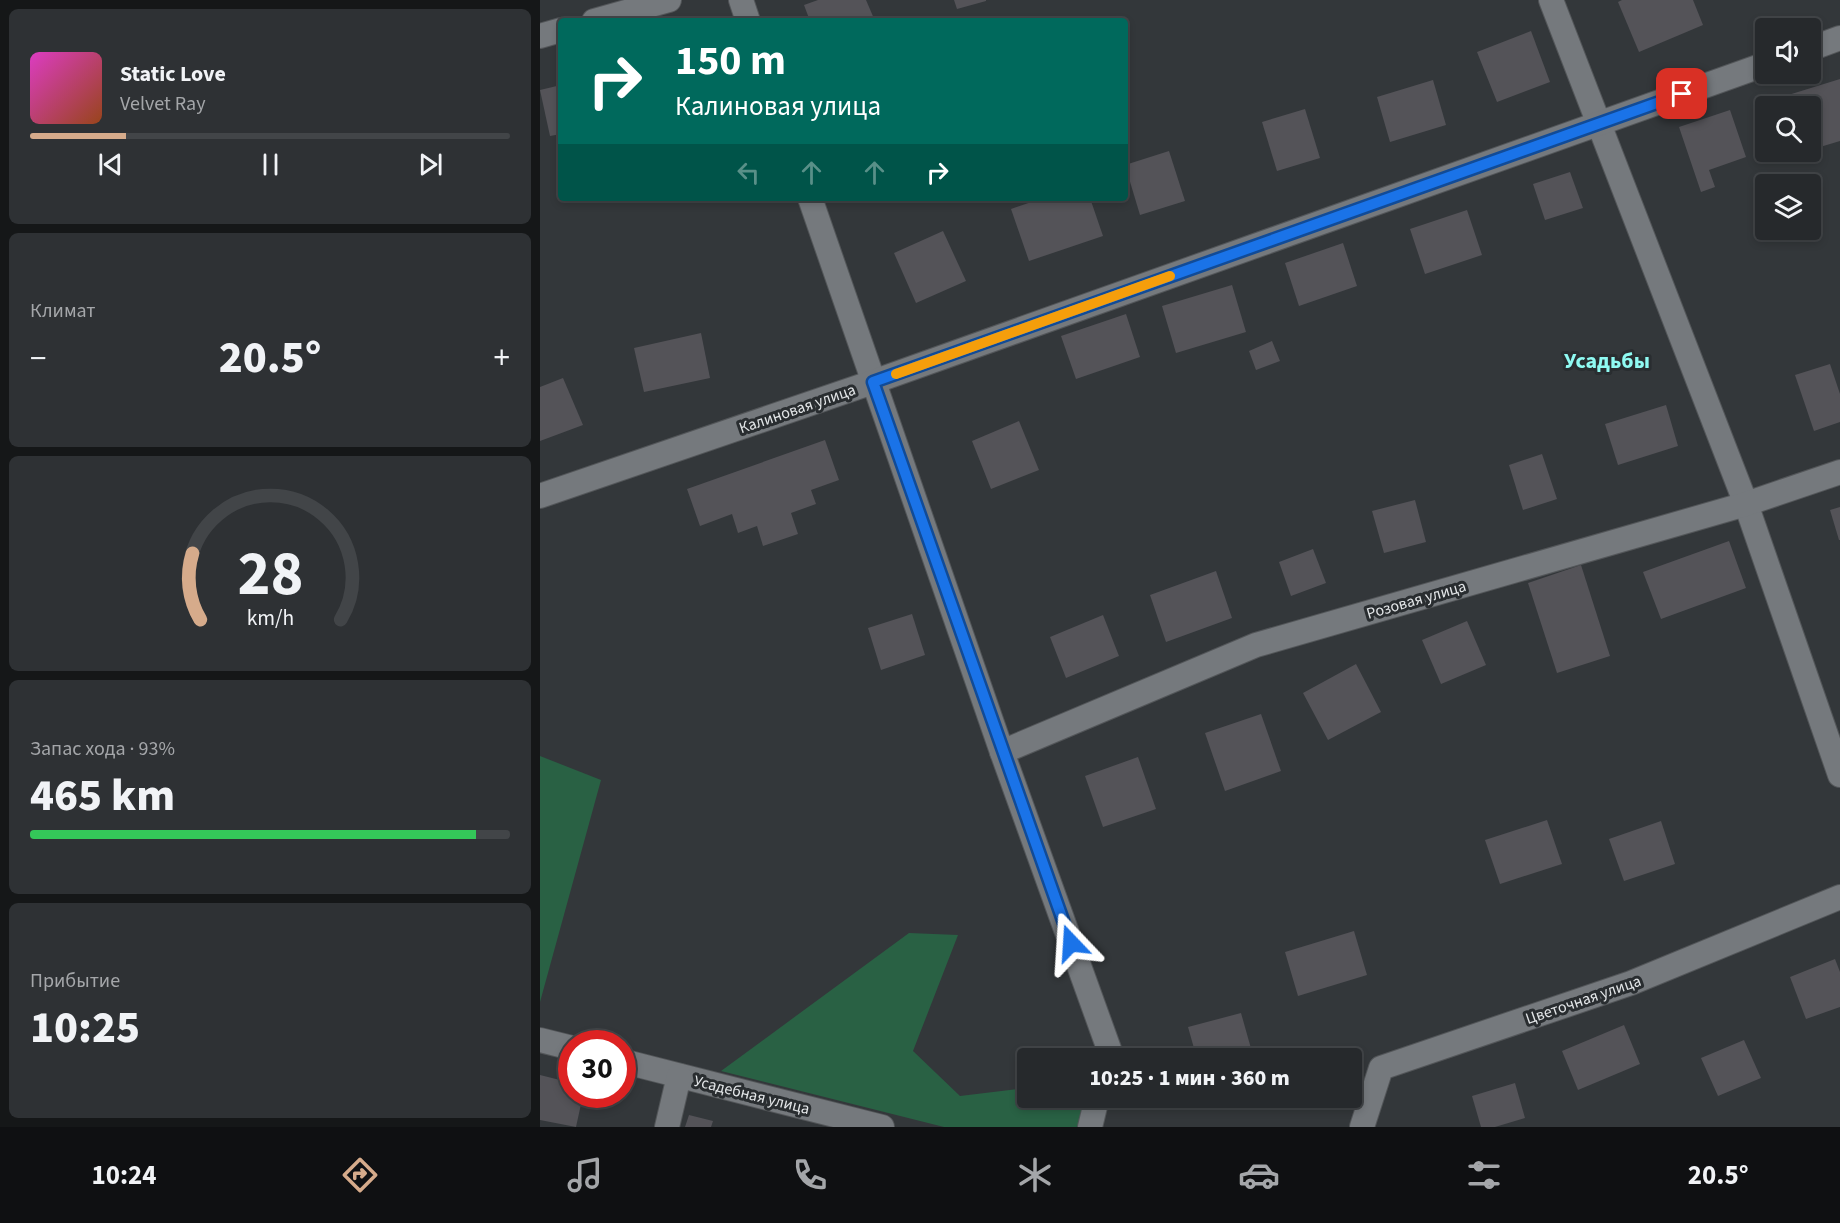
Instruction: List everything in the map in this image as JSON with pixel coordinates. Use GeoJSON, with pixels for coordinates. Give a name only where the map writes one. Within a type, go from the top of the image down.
{"type":"FeatureCollection","features":[{"type":"Feature","properties":{"kind":"street"},"geometry":{"type":"LineString","coordinates":[[605,18],[669,0]]}},
{"type":"Feature","properties":{"kind":"street"},"geometry":{"type":"LineString","coordinates":[[741,0],[747,18]]}},
{"type":"Feature","properties":{"kind":"street"},"geometry":{"type":"LineString","coordinates":[[1551,0],[1746,504],[1840,775]]}},
{"type":"Feature","properties":{"kind":"street"},"geometry":{"type":"LineString","coordinates":[[540,36],[558,31]]}},
{"type":"Feature","properties":{"kind":"street"},"geometry":{"type":"LineString","coordinates":[[1821,45],[1840,38]]}},
{"type":"Feature","properties":{"kind":"street","name":"Калиновая улица"},"geometry":{"type":"LineString","coordinates":[[540,496],[873,382],[1755,68]]}},
{"type":"Feature","properties":{"kind":"street"},"geometry":{"type":"LineString","coordinates":[[811,201],[1002,752],[1109,1048]]}},
{"type":"Feature","properties":{"kind":"street","name":"Розовая улица"},"geometry":{"type":"LineString","coordinates":[[1002,752],[1256,645],[1746,504],[1840,472]]}},
{"type":"Feature","properties":{"kind":"street","name":"Цветочная улица"},"geometry":{"type":"LineString","coordinates":[[1362,1127],[1381,1068],[1631,983],[1840,897]]}},
{"type":"Feature","properties":{"kind":"street"},"geometry":{"type":"LineString","coordinates":[[540,1040],[558,1044]]}},
{"type":"Feature","properties":{"kind":"street","name":"Усадебная улица"},"geometry":{"type":"LineString","coordinates":[[636,1065],[882,1127]]}},
{"type":"Feature","properties":{"kind":"street"},"geometry":{"type":"LineString","coordinates":[[667,1127],[679,1076]]}},
{"type":"Feature","properties":{"kind":"street"},"geometry":{"type":"LineString","coordinates":[[1090,1127],[1095,1108]]}},
{"type":"Feature","properties":{"kind":"green space"},"geometry":{"type":"Polygon","coordinates":[[[540,756],[601,780],[540,1002],[540,756]]]}},
{"type":"Feature","properties":{"kind":"green space"},"geometry":{"type":"Polygon","coordinates":[[[909,933],[958,935],[913,1051],[960,1096],[1017,1089],[1017,1108],[1083,1108],[1079,1127],[944,1127],[721,1071],[909,933]]]}},
{"type":"Feature","properties":{"kind":"building"},"geometry":{"type":"Polygon","coordinates":[[[818,0],[866,0],[874,18],[809,18],[804,5],[818,0]]]}},
{"type":"Feature","properties":{"kind":"building"},"geometry":{"type":"Polygon","coordinates":[[[954,0],[986,0],[986,1],[957,9],[954,0]]]}},
{"type":"Feature","properties":{"kind":"building"},"geometry":{"type":"Polygon","coordinates":[[[1622,0],[1693,0],[1703,25],[1639,52],[1618,2],[1622,0]]]}},
{"type":"Feature","properties":{"kind":"building"},"geometry":{"type":"Polygon","coordinates":[[[1531,31],[1550,82],[1497,102],[1477,52],[1531,31]]]}},
{"type":"Feature","properties":{"kind":"building"},"geometry":{"type":"Polygon","coordinates":[[[1840,79],[1840,141],[1821,147],[1821,96],[1785,96],[1840,79]]]}},
{"type":"Feature","properties":{"kind":"building"},"geometry":{"type":"Polygon","coordinates":[[[1433,80],[1446,125],[1390,142],[1377,97],[1433,80]]]}},
{"type":"Feature","properties":{"kind":"building"},"geometry":{"type":"Polygon","coordinates":[[[558,86],[558,135],[550,136],[540,90],[558,86]]]}},
{"type":"Feature","properties":{"kind":"building"},"geometry":{"type":"Polygon","coordinates":[[[1305,109],[1320,158],[1277,171],[1262,122],[1305,109]]]}},
{"type":"Feature","properties":{"kind":"building"},"geometry":{"type":"Polygon","coordinates":[[[1730,110],[1746,157],[1709,170],[1715,187],[1701,192],[1679,127],[1730,110]]]}},
{"type":"Feature","properties":{"kind":"building"},"geometry":{"type":"Polygon","coordinates":[[[1169,151],[1185,201],[1140,215],[1128,175],[1128,164],[1169,151]]]}},
{"type":"Feature","properties":{"kind":"building"},"geometry":{"type":"Polygon","coordinates":[[[1570,172],[1583,208],[1545,220],[1533,184],[1570,172]]]}},
{"type":"Feature","properties":{"kind":"building"},"geometry":{"type":"Polygon","coordinates":[[[1034,201],[1091,201],[1103,236],[1029,261],[1011,209],[1034,201]]]}},
{"type":"Feature","properties":{"kind":"building"},"geometry":{"type":"Polygon","coordinates":[[[1467,210],[1482,255],[1425,274],[1410,229],[1467,210]]]}},
{"type":"Feature","properties":{"kind":"building"},"geometry":{"type":"Polygon","coordinates":[[[943,231],[966,281],[916,303],[894,253],[943,231]]]}},
{"type":"Feature","properties":{"kind":"building"},"geometry":{"type":"Polygon","coordinates":[[[1343,243],[1357,286],[1299,306],[1285,263],[1343,243]]]}},
{"type":"Feature","properties":{"kind":"building"},"geometry":{"type":"Polygon","coordinates":[[[1232,285],[1246,332],[1176,353],[1162,306],[1232,285]]]}},
{"type":"Feature","properties":{"kind":"building"},"geometry":{"type":"Polygon","coordinates":[[[1126,314],[1140,357],[1076,379],[1061,336],[1126,314]]]}},
{"type":"Feature","properties":{"kind":"building"},"geometry":{"type":"Polygon","coordinates":[[[701,333],[710,378],[644,392],[634,348],[701,333]]]}},
{"type":"Feature","properties":{"kind":"building"},"geometry":{"type":"Polygon","coordinates":[[[1272,341],[1280,361],[1256,370],[1249,351],[1272,341]]]}},
{"type":"Feature","properties":{"kind":"building"},"geometry":{"type":"Polygon","coordinates":[[[1830,364],[1840,394],[1840,422],[1814,431],[1795,375],[1830,364]]]}},
{"type":"Feature","properties":{"kind":"building"},"geometry":{"type":"Polygon","coordinates":[[[563,378],[583,425],[540,441],[540,387],[563,378]]]}},
{"type":"Feature","properties":{"kind":"building"},"geometry":{"type":"Polygon","coordinates":[[[1666,405],[1678,446],[1618,465],[1605,424],[1666,405]]]}},
{"type":"Feature","properties":{"kind":"building"},"geometry":{"type":"Polygon","coordinates":[[[1019,421],[1039,470],[991,489],[972,441],[1019,421]]]}},
{"type":"Feature","properties":{"kind":"building"},"geometry":{"type":"Polygon","coordinates":[[[825,440],[839,480],[811,490],[816,504],[791,513],[798,534],[763,546],[757,526],[738,533],[732,514],[700,526],[687,489],[825,440]]]}},
{"type":"Feature","properties":{"kind":"building"},"geometry":{"type":"Polygon","coordinates":[[[1542,454],[1557,499],[1523,510],[1509,465],[1542,454]]]}},
{"type":"Feature","properties":{"kind":"building"},"geometry":{"type":"Polygon","coordinates":[[[1415,500],[1426,542],[1384,553],[1372,511],[1415,500]]]}},
{"type":"Feature","properties":{"kind":"building"},"geometry":{"type":"Polygon","coordinates":[[[1840,507],[1840,540],[1839,540],[1830,510],[1840,507]]]}},
{"type":"Feature","properties":{"kind":"building"},"geometry":{"type":"Polygon","coordinates":[[[1729,541],[1746,588],[1661,619],[1643,572],[1729,541]]]}},
{"type":"Feature","properties":{"kind":"building"},"geometry":{"type":"Polygon","coordinates":[[[1313,549],[1326,583],[1291,596],[1279,562],[1313,549]]]}},
{"type":"Feature","properties":{"kind":"building"},"geometry":{"type":"Polygon","coordinates":[[[1581,565],[1610,656],[1557,673],[1528,583],[1581,565]]]}},
{"type":"Feature","properties":{"kind":"building"},"geometry":{"type":"Polygon","coordinates":[[[1216,571],[1232,618],[1166,642],[1150,595],[1216,571]]]}},
{"type":"Feature","properties":{"kind":"building"},"geometry":{"type":"Polygon","coordinates":[[[912,614],[925,655],[881,670],[868,628],[912,614]]]}},
{"type":"Feature","properties":{"kind":"building"},"geometry":{"type":"Polygon","coordinates":[[[1103,615],[1119,656],[1066,678],[1050,637],[1103,615]]]}},
{"type":"Feature","properties":{"kind":"building"},"geometry":{"type":"Polygon","coordinates":[[[1467,621],[1486,665],[1441,684],[1422,640],[1467,621]]]}},
{"type":"Feature","properties":{"kind":"building"},"geometry":{"type":"Polygon","coordinates":[[[1356,664],[1381,712],[1328,740],[1303,693],[1356,664]]]}},
{"type":"Feature","properties":{"kind":"building"},"geometry":{"type":"Polygon","coordinates":[[[1261,714],[1281,771],[1225,791],[1205,733],[1261,714]]]}},
{"type":"Feature","properties":{"kind":"building"},"geometry":{"type":"Polygon","coordinates":[[[1138,757],[1156,809],[1103,827],[1085,776],[1138,757]]]}},
{"type":"Feature","properties":{"kind":"building"},"geometry":{"type":"Polygon","coordinates":[[[1547,820],[1562,864],[1500,884],[1485,840],[1547,820]]]}},
{"type":"Feature","properties":{"kind":"building"},"geometry":{"type":"Polygon","coordinates":[[[1661,821],[1675,864],[1624,881],[1609,839],[1661,821]]]}},
{"type":"Feature","properties":{"kind":"building"},"geometry":{"type":"Polygon","coordinates":[[[1354,931],[1367,975],[1298,996],[1285,952],[1354,931]]]}},
{"type":"Feature","properties":{"kind":"building"},"geometry":{"type":"Polygon","coordinates":[[[1835,959],[1840,972],[1840,1007],[1806,1019],[1790,977],[1835,959]]]}},
{"type":"Feature","properties":{"kind":"building"},"geometry":{"type":"Polygon","coordinates":[[[1241,1013],[1251,1048],[1194,1048],[1188,1027],[1241,1013]]]}},
{"type":"Feature","properties":{"kind":"building"},"geometry":{"type":"Polygon","coordinates":[[[1624,1025],[1640,1064],[1578,1090],[1562,1051],[1624,1025]]]}},
{"type":"Feature","properties":{"kind":"building"},"geometry":{"type":"Polygon","coordinates":[[[1744,1040],[1761,1078],[1718,1096],[1701,1058],[1744,1040]]]}},
{"type":"Feature","properties":{"kind":"building"},"geometry":{"type":"Polygon","coordinates":[[[540,1075],[558,1080],[558,1108],[580,1108],[576,1127],[540,1120],[540,1075]]]}},
{"type":"Feature","properties":{"kind":"building"},"geometry":{"type":"Polygon","coordinates":[[[1515,1083],[1525,1118],[1495,1127],[1481,1127],[1472,1096],[1515,1083]]]}},
{"type":"Feature","properties":{"kind":"building"},"geometry":{"type":"Polygon","coordinates":[[[689,1115],[713,1121],[711,1127],[685,1127],[689,1115]]]}},
{"type":"Feature","properties":{"kind":"slow traffic"},"geometry":{"type":"LineString","coordinates":[[896,374],[1170,276]]}},
{"type":"Feature","properties":{"kind":"district","name":"Усадьбы"},"geometry":{"type":"Point","coordinates":[1607,360]}},
{"type":"Feature","properties":{"kind":"route"},"geometry":{"type":"LineString","coordinates":[[1071,943],[873,382],[1682,94]]}}]}
